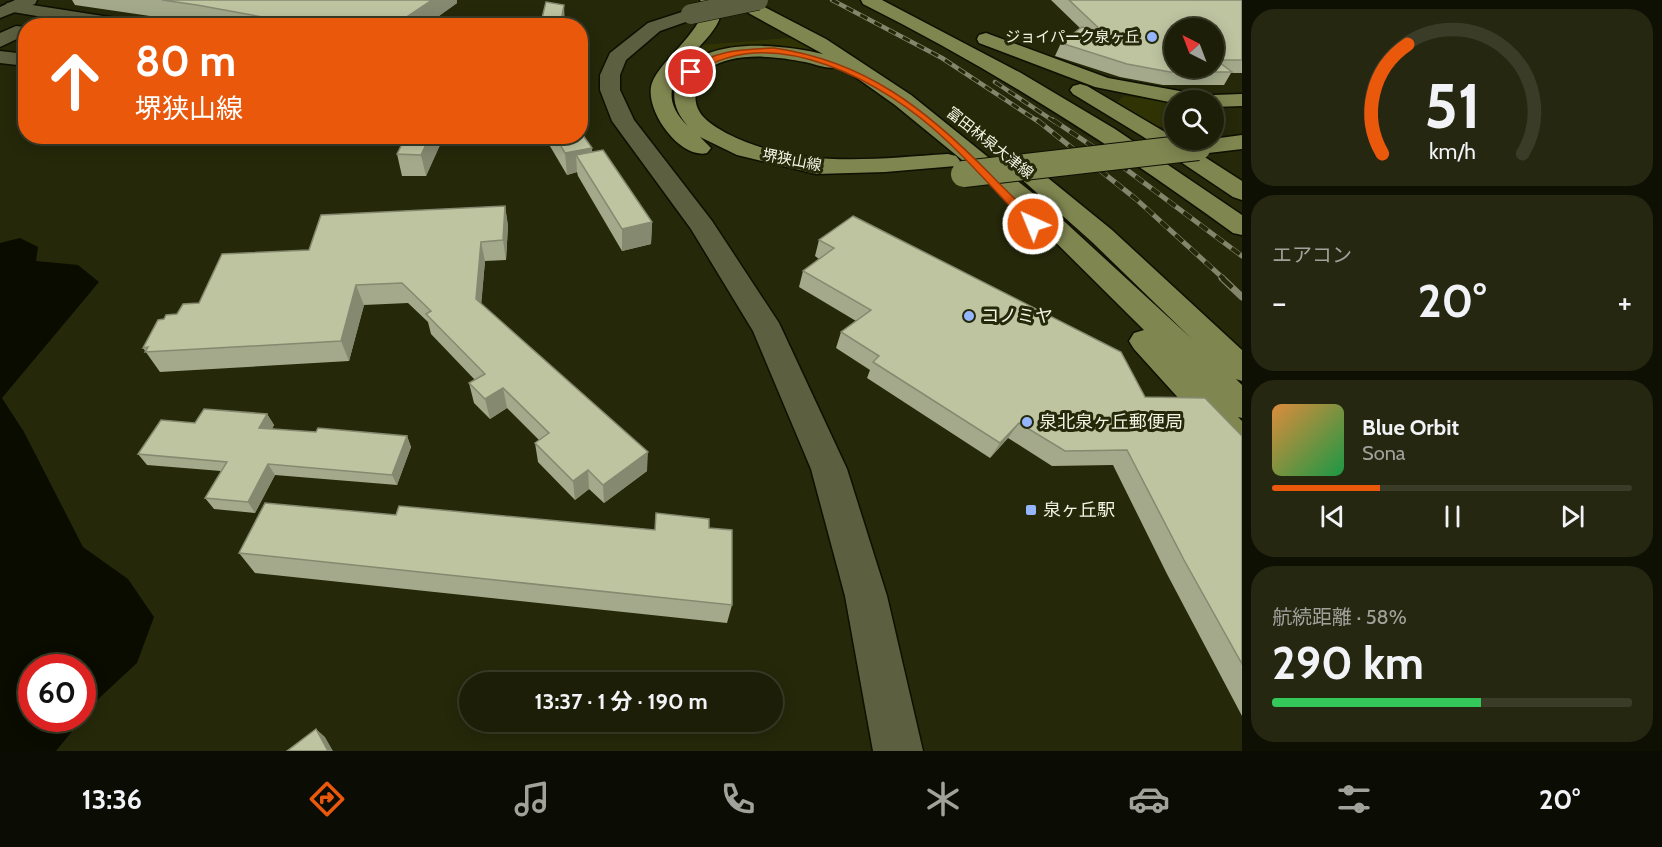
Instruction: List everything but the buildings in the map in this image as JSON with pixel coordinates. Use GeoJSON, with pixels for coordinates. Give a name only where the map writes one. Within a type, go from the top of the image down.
{"type":"FeatureCollection","features":[{"type":"Feature","properties":{"kind":"main road"},"geometry":{"type":"LineString","coordinates":[[738,0],[819,43],[903,100],[954,157],[1242,444]]}},
{"type":"Feature","properties":{"kind":"main road","name":"富田林泉大津線"},"geometry":{"type":"LineString","coordinates":[[765,0],[842,41],[894,73],[984,138],[1105,237],[1242,369]]}},
{"type":"Feature","properties":{"kind":"main road"},"geometry":{"type":"LineString","coordinates":[[869,0],[972,51],[1035,87],[1147,159],[1242,227]]}},
{"type":"Feature","properties":{"kind":"main road"},"geometry":{"type":"LineString","coordinates":[[890,0],[1029,57],[1102,83],[1164,96]]}},
{"type":"Feature","properties":{"kind":"main road","name":"堺狭山線"},"geometry":{"type":"LineString","coordinates":[[689,7],[711,4],[711,20],[669,68],[660,85],[660,100],[665,116],[681,134],[700,148],[732,162],[766,172],[816,183],[866,184],[954,157],[1164,136]]}},
{"type":"Feature","properties":{"kind":"main road"},"geometry":{"type":"LineString","coordinates":[[916,11],[993,46],[1095,99],[1150,130],[1242,192]]}},
{"type":"Feature","properties":{"kind":"main road","name":"堺狭山線"},"geometry":{"type":"LineString","coordinates":[[903,100],[851,71],[829,62],[774,51],[747,51],[721,56],[704,63],[691,72],[685,87],[685,101],[691,116],[704,129],[724,141],[774,159],[814,167],[1164,142]]}},
{"type":"Feature","properties":{"kind":"main road"},"geometry":{"type":"LineString","coordinates":[[1224,100],[1242,100]]}},
{"type":"Feature","properties":{"kind":"main road","name":"堺狭山線"},"geometry":{"type":"LineString","coordinates":[[1224,133],[1242,127]]}},
{"type":"Feature","properties":{"kind":"main road","name":"堺狭山線"},"geometry":{"type":"LineString","coordinates":[[1224,140],[1242,142]]}},
{"type":"Feature","properties":{"kind":"main road"},"geometry":{"type":"LineString","coordinates":[[954,157],[1031,204],[1242,405]]}},
{"type":"Feature","properties":{"kind":"street"},"geometry":{"type":"LineString","coordinates":[[758,0],[689,7],[654,27],[617,57],[610,75],[610,90],[623,121],[703,227],[768,331],[829,469],[866,596],[898,751]]}},
{"type":"Feature","properties":{"kind":"street"},"geometry":{"type":"LineString","coordinates":[[14,7],[86,18]]}},
{"type":"Feature","properties":{"kind":"street"},"geometry":{"type":"LineString","coordinates":[[0,41],[18,32]]}},
{"type":"Feature","properties":{"kind":"street"},"geometry":{"type":"LineString","coordinates":[[0,57],[18,59]]}},
{"type":"Feature","properties":{"kind":"green space"},"geometry":{"type":"Polygon","coordinates":[[[801,37],[817,49],[811,52],[699,58],[686,65],[680,74],[673,75],[700,45],[801,37]]]}},
{"type":"Feature","properties":{"kind":"green space"},"geometry":{"type":"Polygon","coordinates":[[[1124,96],[1164,101],[1164,126],[1154,127],[1115,104],[1124,96]]]}},
{"type":"Feature","properties":{"kind":"shaded area"},"geometry":{"type":"Polygon","coordinates":[[[20,238],[38,247],[36,261],[78,265],[99,282],[2,398],[24,432],[83,547],[128,579],[154,617],[137,663],[96,701],[96,654],[18,654],[18,732],[71,732],[56,751],[0,751],[0,243],[20,238]]]}},
{"type":"Feature","properties":{"kind":"railway"},"geometry":{"type":"LineString","coordinates":[[832,0],[942,58],[1039,122]]}},
{"type":"Feature","properties":{"kind":"railway"},"geometry":{"type":"LineString","coordinates":[[995,82],[1055,122]]}},
{"type":"Feature","properties":{"kind":"railway"},"geometry":{"type":"LineString","coordinates":[[1037,120],[1136,199],[1224,279]]}},
{"type":"Feature","properties":{"kind":"railway"},"geometry":{"type":"LineString","coordinates":[[1053,120],[1119,164],[1242,256]]}},
{"type":"Feature","properties":{"kind":"railway"},"geometry":{"type":"LineString","coordinates":[[1222,278],[1242,297]]}},
{"type":"Feature","properties":{"kind":"place","name":"ジョイパーク泉ヶ丘"},"geometry":{"type":"Point","coordinates":[1152,37]}},
{"type":"Feature","properties":{"kind":"place","name":"コノミヤ"},"geometry":{"type":"Point","coordinates":[969,316]}},
{"type":"Feature","properties":{"kind":"place","name":"泉北泉ヶ丘郵便局"},"geometry":{"type":"Point","coordinates":[1027,422]}},
{"type":"Feature","properties":{"kind":"place","name":"泉ヶ丘駅"},"geometry":{"type":"Point","coordinates":[1031,510]}},
{"type":"Feature","properties":{"kind":"route"},"geometry":{"type":"LineString","coordinates":[[691,72],[704,63],[721,56],[747,51],[774,51],[802,55],[851,71],[903,100],[948,137],[1033,224]]}}]}
